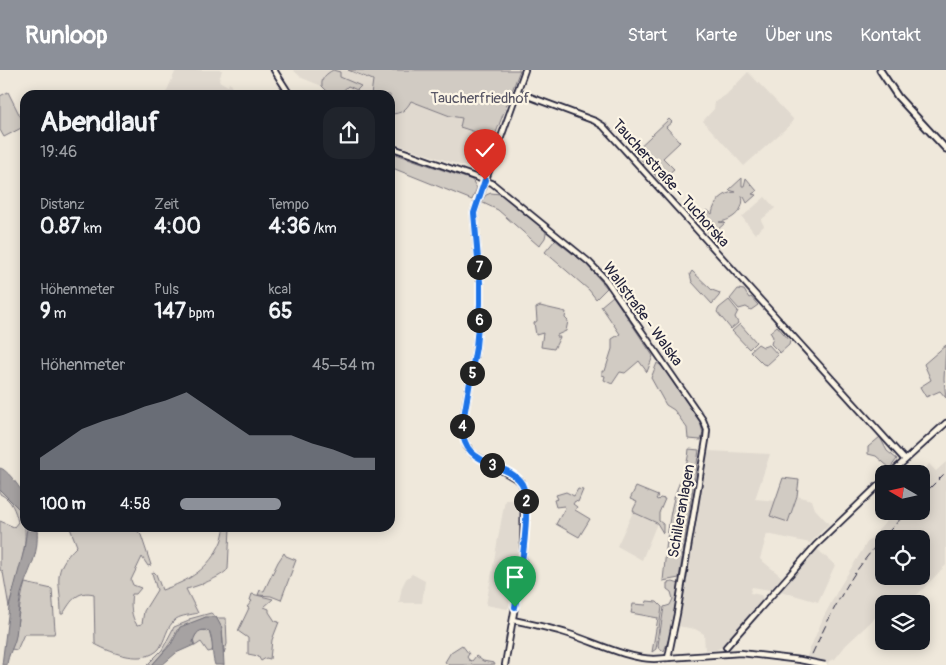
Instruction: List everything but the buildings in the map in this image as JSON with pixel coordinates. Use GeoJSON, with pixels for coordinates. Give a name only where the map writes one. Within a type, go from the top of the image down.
{"type":"FeatureCollection","features":[{"type":"Feature","properties":{"kind":"main road"},"geometry":{"type":"LineString","coordinates":[[880,70],[892,89],[946,149]]}},
{"type":"Feature","properties":{"kind":"street"},"geometry":{"type":"LineString","coordinates":[[274,70],[287,90]]}},
{"type":"Feature","properties":{"kind":"street"},"geometry":{"type":"LineString","coordinates":[[505,665],[522,569],[525,533],[525,494],[521,483],[476,456],[466,445],[462,433],[476,347],[480,304],[474,213],[526,70]]}},
{"type":"Feature","properties":{"kind":"street","name":"Taucherstraße - Tuchorska"},"geometry":{"type":"LineString","coordinates":[[517,92],[602,125],[905,460]]}},
{"type":"Feature","properties":{"kind":"street","name":"Wallstraße - Walska"},"geometry":{"type":"LineString","coordinates":[[395,149],[485,180],[520,204],[589,262],[607,281],[703,420],[707,430],[705,445]]}},
{"type":"Feature","properties":{"kind":"street"},"geometry":{"type":"LineString","coordinates":[[900,465],[946,423]]}},
{"type":"Feature","properties":{"kind":"street","name":"Schilleranlagen"},"geometry":{"type":"LineString","coordinates":[[670,658],[705,445]]}},
{"type":"Feature","properties":{"kind":"street"},"geometry":{"type":"LineString","coordinates":[[726,648],[816,545],[875,489]]}},
{"type":"Feature","properties":{"kind":"street"},"geometry":{"type":"LineString","coordinates":[[513,620],[569,634],[627,654],[650,659],[733,653],[760,654],[825,665]]}},
{"type":"Feature","properties":{"kind":"street"},"geometry":{"type":"LineString","coordinates":[[733,653],[732,643],[734,638]]}},
{"type":"Feature","properties":{"kind":"shaded area"},"geometry":{"type":"Polygon","coordinates":[[[176,70],[222,70],[219,81],[228,86],[229,83],[232,85],[230,90],[167,90],[176,70]]]}},
{"type":"Feature","properties":{"kind":"shaded area"},"geometry":{"type":"Polygon","coordinates":[[[293,70],[348,70],[373,80],[372,90],[326,90],[322,86],[302,78],[293,70]]]}},
{"type":"Feature","properties":{"kind":"shaded area"},"geometry":{"type":"Polygon","coordinates":[[[748,72],[793,119],[792,123],[744,166],[703,121],[714,109],[715,102],[726,95],[748,72]]]}},
{"type":"Feature","properties":{"kind":"shaded area"},"geometry":{"type":"Polygon","coordinates":[[[411,101],[450,116],[462,118],[460,127],[494,138],[482,167],[475,170],[395,144],[395,114],[398,114],[411,101]]]}},
{"type":"Feature","properties":{"kind":"shaded area"},"geometry":{"type":"Polygon","coordinates":[[[765,197],[775,208],[761,220],[764,226],[755,234],[742,217],[765,197]]]}},
{"type":"Feature","properties":{"kind":"shaded area"},"geometry":{"type":"Polygon","coordinates":[[[708,451],[770,454],[755,499],[775,501],[770,516],[788,522],[797,496],[812,500],[815,509],[829,524],[810,543],[767,534],[760,559],[782,577],[770,590],[752,587],[750,593],[761,595],[763,599],[722,647],[716,650],[705,650],[704,634],[695,629],[678,626],[708,451]]]}},
{"type":"Feature","properties":{"kind":"shaded area"},"geometry":{"type":"Polygon","coordinates":[[[946,462],[946,565],[930,582],[930,530],[878,530],[887,520],[930,520],[930,465],[936,471],[946,462]]]}},
{"type":"Feature","properties":{"kind":"shaded area"},"geometry":{"type":"Polygon","coordinates":[[[0,468],[10,476],[20,489],[20,510],[0,490],[0,468]]]}},
{"type":"Feature","properties":{"kind":"shaded area"},"geometry":{"type":"Polygon","coordinates":[[[522,499],[519,553],[509,607],[507,609],[486,605],[505,500],[522,499]]]}},
{"type":"Feature","properties":{"kind":"shaded area"},"geometry":{"type":"Polygon","coordinates":[[[633,512],[657,523],[642,560],[617,546],[633,512]]]}},
{"type":"Feature","properties":{"kind":"shaded area"},"geometry":{"type":"Polygon","coordinates":[[[26,532],[37,532],[35,555],[21,594],[15,640],[7,665],[2,665],[9,607],[24,550],[26,532]]]}},
{"type":"Feature","properties":{"kind":"shaded area"},"geometry":{"type":"Polygon","coordinates":[[[875,534],[875,585],[927,585],[916,595],[875,595],[875,618],[846,645],[835,659],[829,661],[827,665],[803,665],[824,616],[866,544],[875,534]]]}},
{"type":"Feature","properties":{"kind":"shaded area"},"geometry":{"type":"Polygon","coordinates":[[[817,549],[835,565],[818,602],[780,591],[817,549]]]}},
{"type":"Feature","properties":{"kind":"shaded area"},"geometry":{"type":"Polygon","coordinates":[[[412,574],[425,581],[422,603],[399,603],[402,587],[406,579],[412,574]]]}},
{"type":"Feature","properties":{"kind":"shaded area"},"geometry":{"type":"Polygon","coordinates":[[[206,617],[216,617],[222,628],[224,665],[215,665],[211,635],[209,631],[203,630],[195,636],[194,645],[176,653],[162,665],[152,665],[172,643],[180,627],[206,617]]]}},
{"type":"Feature","properties":{"kind":"green space"},"geometry":{"type":"Polygon","coordinates":[[[333,70],[340,72],[340,77],[361,86],[357,90],[348,86],[344,90],[326,90],[322,86],[322,81],[333,70]]]}},
{"type":"Feature","properties":{"kind":"green space","name":"Taucherfriedhof"},"geometry":{"type":"Polygon","coordinates":[[[348,70],[520,70],[494,138],[460,127],[462,118],[450,116],[411,101],[403,111],[395,113],[395,90],[372,90],[373,80],[348,70]]]}},
{"type":"Feature","properties":{"kind":"green space"},"geometry":{"type":"Polygon","coordinates":[[[8,92],[20,116],[20,129],[4,137],[0,130],[0,96],[8,92]]]}},
{"type":"Feature","properties":{"kind":"green space"},"geometry":{"type":"Polygon","coordinates":[[[669,119],[672,122],[666,127],[680,142],[663,158],[674,169],[660,181],[654,174],[661,167],[654,160],[647,166],[634,152],[669,119]]]}},
{"type":"Feature","properties":{"kind":"green space"},"geometry":{"type":"Polygon","coordinates":[[[395,154],[472,180],[477,188],[472,200],[395,169],[395,154]]]}},
{"type":"Feature","properties":{"kind":"green space"},"geometry":{"type":"Polygon","coordinates":[[[742,178],[742,186],[744,186],[746,178],[757,191],[752,194],[756,195],[747,203],[742,196],[742,205],[737,214],[719,222],[725,223],[712,235],[713,231],[708,232],[706,227],[697,218],[707,210],[712,214],[720,198],[731,192],[736,192],[729,190],[742,178]]]}},
{"type":"Feature","properties":{"kind":"green space"},"geometry":{"type":"Polygon","coordinates":[[[491,193],[505,196],[544,229],[546,233],[545,238],[539,246],[498,210],[481,202],[486,195],[491,193]]]}},
{"type":"Feature","properties":{"kind":"green space"},"geometry":{"type":"Polygon","coordinates":[[[555,240],[587,265],[607,288],[596,299],[589,290],[545,252],[555,240]]]}},
{"type":"Feature","properties":{"kind":"green space"},"geometry":{"type":"Polygon","coordinates":[[[692,271],[712,290],[720,293],[712,304],[692,282],[690,274],[692,271]]]}},
{"type":"Feature","properties":{"kind":"green space"},"geometry":{"type":"Polygon","coordinates":[[[738,289],[744,290],[749,298],[751,297],[758,305],[751,310],[746,307],[739,309],[730,299],[738,289]]]}},
{"type":"Feature","properties":{"kind":"green space"},"geometry":{"type":"Polygon","coordinates":[[[613,296],[653,356],[647,372],[639,361],[625,373],[620,372],[612,384],[604,380],[605,376],[602,375],[602,371],[605,371],[612,349],[612,339],[620,334],[601,306],[613,296]]]}},
{"type":"Feature","properties":{"kind":"green space"},"geometry":{"type":"Polygon","coordinates":[[[729,300],[738,311],[735,317],[738,323],[731,329],[717,312],[729,300]]]}},
{"type":"Feature","properties":{"kind":"green space"},"geometry":{"type":"Polygon","coordinates":[[[540,306],[566,312],[565,318],[568,321],[566,331],[557,335],[557,337],[560,337],[554,349],[541,347],[543,333],[536,335],[534,323],[537,321],[536,308],[540,306]]]}},
{"type":"Feature","properties":{"kind":"green space"},"geometry":{"type":"Polygon","coordinates":[[[740,324],[756,342],[749,349],[732,331],[740,324]]]}},
{"type":"Feature","properties":{"kind":"green space"},"geometry":{"type":"Polygon","coordinates":[[[777,326],[790,341],[789,345],[780,353],[771,344],[773,337],[770,332],[777,326]]]}},
{"type":"Feature","properties":{"kind":"green space"},"geometry":{"type":"Polygon","coordinates":[[[758,344],[763,347],[769,345],[778,355],[767,365],[763,364],[750,351],[758,344]]]}},
{"type":"Feature","properties":{"kind":"green space"},"geometry":{"type":"Polygon","coordinates":[[[946,345],[944,379],[946,398],[940,391],[926,397],[920,387],[931,380],[924,364],[946,345]]]}},
{"type":"Feature","properties":{"kind":"green space"},"geometry":{"type":"Polygon","coordinates":[[[657,363],[662,366],[700,422],[703,433],[701,440],[688,439],[687,428],[674,410],[666,405],[651,378],[657,363]]]}},
{"type":"Feature","properties":{"kind":"green space"},"geometry":{"type":"Polygon","coordinates":[[[880,437],[887,451],[897,459],[892,465],[886,465],[876,456],[868,454],[868,447],[880,437]]]}},
{"type":"Feature","properties":{"kind":"green space"},"geometry":{"type":"Polygon","coordinates":[[[689,449],[699,450],[679,578],[663,581],[672,508],[687,462],[689,449]]]}},
{"type":"Feature","properties":{"kind":"green space"},"geometry":{"type":"Polygon","coordinates":[[[783,478],[799,480],[797,496],[788,522],[770,516],[783,478]]]}},
{"type":"Feature","properties":{"kind":"green space"},"geometry":{"type":"Polygon","coordinates":[[[636,487],[658,496],[656,499],[658,500],[660,498],[665,499],[659,513],[659,521],[663,524],[663,533],[657,523],[635,513],[633,510],[637,502],[630,499],[636,487]]]}},
{"type":"Feature","properties":{"kind":"green space"},"geometry":{"type":"Polygon","coordinates":[[[578,489],[583,490],[578,502],[575,501],[573,504],[577,507],[575,510],[590,519],[579,537],[556,524],[565,508],[564,506],[556,507],[554,500],[558,499],[556,495],[566,492],[574,496],[578,489]]]}},
{"type":"Feature","properties":{"kind":"green space"},"geometry":{"type":"Polygon","coordinates":[[[0,490],[13,501],[20,512],[20,532],[25,532],[22,559],[9,607],[3,572],[0,570],[0,521],[14,527],[18,522],[12,506],[0,494],[0,490]]]}},
{"type":"Feature","properties":{"kind":"green space"},"geometry":{"type":"Polygon","coordinates":[[[72,532],[138,532],[141,535],[151,565],[148,566],[142,557],[131,580],[133,585],[141,588],[136,594],[132,594],[131,598],[132,614],[137,625],[142,624],[144,611],[157,590],[152,573],[156,574],[162,590],[189,578],[211,560],[221,542],[224,532],[230,532],[228,569],[215,578],[186,589],[198,613],[176,619],[170,626],[159,649],[153,654],[137,657],[119,654],[95,644],[94,594],[79,595],[61,614],[60,570],[63,563],[77,546],[72,532]]]}},
{"type":"Feature","properties":{"kind":"green space"},"geometry":{"type":"Polygon","coordinates":[[[284,553],[286,556],[296,560],[281,600],[271,596],[258,595],[260,590],[264,591],[284,553]]]}},
{"type":"Feature","properties":{"kind":"green space"},"geometry":{"type":"Polygon","coordinates":[[[25,583],[52,589],[55,630],[54,634],[24,634],[17,650],[11,649],[16,633],[25,583]]]}},
{"type":"Feature","properties":{"kind":"green space"},"geometry":{"type":"Polygon","coordinates":[[[667,583],[679,584],[670,636],[664,651],[658,645],[664,607],[670,605],[673,599],[671,592],[667,589],[667,583]]]}},
{"type":"Feature","properties":{"kind":"green space"},"geometry":{"type":"Polygon","coordinates":[[[252,594],[273,599],[264,607],[269,609],[275,621],[279,622],[272,640],[270,659],[266,658],[261,661],[258,656],[248,654],[248,638],[238,631],[249,608],[247,607],[252,601],[250,600],[252,594]]]}},
{"type":"Feature","properties":{"kind":"green space"},"geometry":{"type":"Polygon","coordinates":[[[647,601],[657,602],[662,607],[656,649],[652,652],[658,618],[631,613],[633,604],[646,605],[647,601]]]}},
{"type":"Feature","properties":{"kind":"green space"},"geometry":{"type":"Polygon","coordinates":[[[211,613],[217,618],[226,618],[227,644],[224,653],[222,628],[206,617],[177,630],[163,653],[152,665],[147,665],[162,650],[174,627],[189,621],[189,619],[211,613]]]}},
{"type":"Feature","properties":{"kind":"green space"},"geometry":{"type":"Polygon","coordinates":[[[199,630],[209,631],[213,646],[212,651],[208,652],[201,642],[195,646],[193,639],[199,630]]]}},
{"type":"Feature","properties":{"kind":"green space"},"geometry":{"type":"Polygon","coordinates":[[[462,645],[469,654],[467,657],[469,660],[472,661],[476,656],[483,661],[494,663],[495,665],[449,665],[445,662],[451,652],[462,645]]]}},
{"type":"Feature","properties":{"kind":"railway"},"geometry":{"type":"LineString","coordinates":[[930,488],[946,472]]}},
{"type":"Feature","properties":{"kind":"railway"},"geometry":{"type":"LineString","coordinates":[[807,665],[834,609],[853,576],[872,550],[899,520]]}},
{"type":"Feature","properties":{"kind":"route"},"geometry":{"type":"LineString","coordinates":[[485,180],[474,213],[481,290],[478,335],[462,433],[470,451],[483,461],[520,481],[524,489],[526,512],[524,548],[515,607]]}}]}
